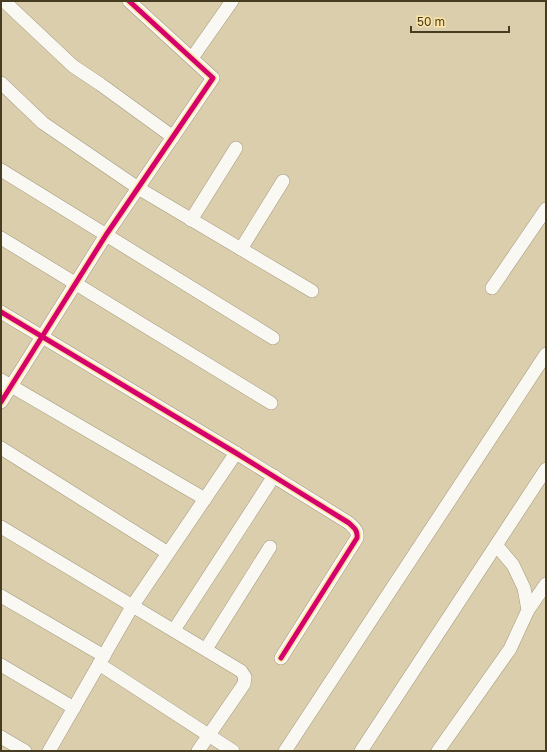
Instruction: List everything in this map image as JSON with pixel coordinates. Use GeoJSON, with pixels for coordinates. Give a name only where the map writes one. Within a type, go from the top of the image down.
{"type":"FeatureCollection","features":[{"type":"Feature","properties":{"kind":"street"},"geometry":{"type":"LineString","coordinates":[[4,1],[73,66],[173,137]]}},
{"type":"Feature","properties":{"kind":"street"},"geometry":{"type":"LineString","coordinates":[[1,402],[6,384],[42,337],[106,235],[213,78],[129,1]]}},
{"type":"Feature","properties":{"kind":"street"},"geometry":{"type":"LineString","coordinates":[[192,58],[232,1]]}},
{"type":"Feature","properties":{"kind":"street"},"geometry":{"type":"LineString","coordinates":[[1,83],[43,123],[138,188],[312,291]]}},
{"type":"Feature","properties":{"kind":"street"},"geometry":{"type":"LineString","coordinates":[[191,220],[236,148]]}},
{"type":"Feature","properties":{"kind":"street"},"geometry":{"type":"LineString","coordinates":[[1,170],[273,338]]}},
{"type":"Feature","properties":{"kind":"street"},"geometry":{"type":"LineString","coordinates":[[241,249],[283,181]]}},
{"type":"Feature","properties":{"kind":"street"},"geometry":{"type":"LineString","coordinates":[[492,288],[546,209]]}},
{"type":"Feature","properties":{"kind":"street"},"geometry":{"type":"LineString","coordinates":[[1,238],[271,403]]}},
{"type":"Feature","properties":{"kind":"street"},"geometry":{"type":"LineString","coordinates":[[1,312],[274,476],[355,528],[357,538],[281,658]]}},
{"type":"Feature","properties":{"kind":"street"},"geometry":{"type":"LineString","coordinates":[[285,751],[546,354]]}},
{"type":"Feature","properties":{"kind":"street"},"geometry":{"type":"LineString","coordinates":[[6,384],[204,499]]}},
{"type":"Feature","properties":{"kind":"street"},"geometry":{"type":"LineString","coordinates":[[1,448],[168,552]]}},
{"type":"Feature","properties":{"kind":"street"},"geometry":{"type":"LineString","coordinates":[[49,751],[133,605],[236,453]]}},
{"type":"Feature","properties":{"kind":"street"},"geometry":{"type":"LineString","coordinates":[[361,751],[497,546],[546,469]]}},
{"type":"Feature","properties":{"kind":"street"},"geometry":{"type":"LineString","coordinates":[[174,630],[274,476]]}},
{"type":"Feature","properties":{"kind":"street"},"geometry":{"type":"LineString","coordinates":[[1,527],[242,671],[245,677],[244,684],[198,751]]}},
{"type":"Feature","properties":{"kind":"street"},"geometry":{"type":"LineString","coordinates":[[497,546],[513,565],[524,588],[528,610]]}},
{"type":"Feature","properties":{"kind":"street"},"geometry":{"type":"LineString","coordinates":[[206,649],[270,548]]}},
{"type":"Feature","properties":{"kind":"street"},"geometry":{"type":"LineString","coordinates":[[438,751],[510,649],[528,610],[546,584]]}},
{"type":"Feature","properties":{"kind":"street"},"geometry":{"type":"LineString","coordinates":[[1,596],[101,660],[233,751]]}},
{"type":"Feature","properties":{"kind":"street"},"geometry":{"type":"LineString","coordinates":[[1,665],[74,708]]}},
{"type":"Feature","properties":{"kind":"street"},"geometry":{"type":"LineString","coordinates":[[1,737],[25,751]]}},
{"type":"Feature","properties":{"kind":"cycle path"},"geometry":{"type":"LineString","coordinates":[[1,402],[106,235],[213,78],[129,1]]}},
{"type":"Feature","properties":{"kind":"cycle path"},"geometry":{"type":"LineString","coordinates":[[1,312],[236,453],[349,523],[355,529],[357,538],[281,658]]}}]}
